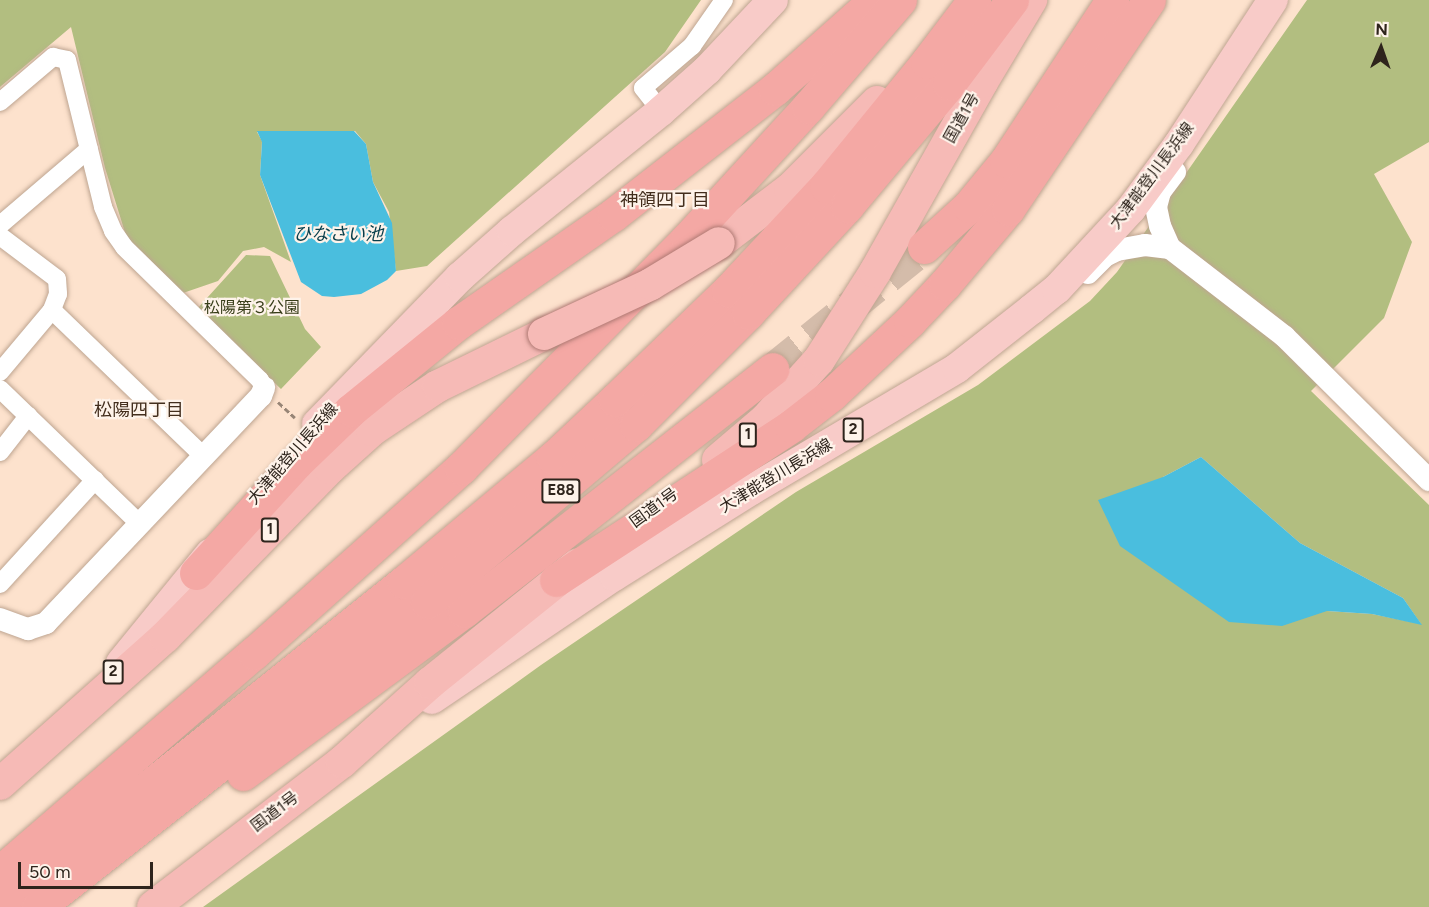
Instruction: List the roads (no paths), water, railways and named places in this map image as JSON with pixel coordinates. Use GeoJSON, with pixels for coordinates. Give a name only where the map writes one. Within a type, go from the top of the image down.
{"type":"FeatureCollection","features":[{"type":"Feature","properties":{"kind":"highway"},"geometry":{"type":"LineString","coordinates":[[196,573],[297,462],[351,410],[458,323],[612,215],[775,89],[875,0]]}},
{"type":"Feature","properties":{"kind":"highway"},"geometry":{"type":"LineString","coordinates":[[0,872],[254,653],[461,468],[687,239],[808,107],[900,0]]}},
{"type":"Feature","properties":{"kind":"highway","name":"1"},"geometry":{"type":"LineString","coordinates":[[0,784],[165,637],[330,468],[372,430],[438,386],[651,284],[719,243],[790,189],[862,119],[961,0]]}},
{"type":"Feature","properties":{"kind":"highway","name":"E88"},"geometry":{"type":"LineString","coordinates":[[0,906],[422,568],[553,458],[728,291],[826,186],[927,62],[974,0]]}},
{"type":"Feature","properties":{"kind":"highway","name":"E88"},"geometry":{"type":"LineString","coordinates":[[38,907],[427,602],[636,424],[748,313],[847,206],[949,84],[1012,0]]}},
{"type":"Feature","properties":{"kind":"highway","name":"国道1号"},"geometry":{"type":"LineString","coordinates":[[153,907],[342,762],[430,682],[556,580],[701,474],[766,419],[795,390],[846,321],[982,81],[1031,0]]}},
{"type":"Feature","properties":{"kind":"highway"},"geometry":{"type":"LineString","coordinates":[[924,247],[969,206],[1006,161],[1112,0]]}},
{"type":"Feature","properties":{"kind":"highway"},"geometry":{"type":"LineString","coordinates":[[556,580],[791,426],[831,395],[909,321],[958,269],[1008,209],[1149,0]]}},
{"type":"Feature","properties":{"kind":"highway","name":"E88"},"geometry":{"type":"LineString","coordinates":[[63,907],[464,611],[773,369]]}},
{"type":"Feature","properties":{"kind":"main road","name":"大津能登川長浜線"},"geometry":{"type":"LineString","coordinates":[[24,764],[88,700],[196,573],[309,433],[411,325],[512,231],[661,111],[707,70],[773,0]]}},
{"type":"Feature","properties":{"kind":"main road","name":"大津能登川長浜線"},"geometry":{"type":"LineString","coordinates":[[342,762],[522,636],[614,576],[751,490],[957,368],[1032,309],[1057,288],[1131,209],[1209,98],[1272,0]]}},
{"type":"Feature","properties":{"kind":"street"},"geometry":{"type":"LineString","coordinates":[[661,111],[643,88],[692,46],[724,0]]}},
{"type":"Feature","properties":{"kind":"street"},"geometry":{"type":"LineString","coordinates":[[0,102],[53,57],[67,60],[103,207],[113,231],[124,247],[260,380],[268,393],[261,396],[45,623],[28,629],[0,619]]}},
{"type":"Feature","properties":{"kind":"street"},"geometry":{"type":"LineString","coordinates":[[1209,98],[1197,134],[1183,161],[1160,192],[1156,207],[1160,226],[1170,248],[1285,337],[1429,480]]}},
{"type":"Feature","properties":{"kind":"street"},"geometry":{"type":"LineString","coordinates":[[0,225],[89,149]]}},
{"type":"Feature","properties":{"kind":"street"},"geometry":{"type":"LineString","coordinates":[[0,236],[57,279],[58,294],[52,310],[0,372]]}},
{"type":"Feature","properties":{"kind":"street"},"geometry":{"type":"LineString","coordinates":[[1032,309],[1062,292],[1105,256],[1117,250],[1145,245],[1170,248]]}},
{"type":"Feature","properties":{"kind":"street"},"geometry":{"type":"LineString","coordinates":[[52,310],[204,456]]}},
{"type":"Feature","properties":{"kind":"street"},"geometry":{"type":"LineString","coordinates":[[0,389],[140,524]]}},
{"type":"Feature","properties":{"kind":"street"},"geometry":{"type":"LineString","coordinates":[[0,452],[28,416]]}},
{"type":"Feature","properties":{"kind":"street"},"geometry":{"type":"LineString","coordinates":[[0,584],[95,480]]}},
{"type":"Feature","properties":{"kind":"water","name":"ひなさい池"},"geometry":{"type":"Polygon","coordinates":[[[257,131],[354,131],[366,144],[373,182],[392,223],[396,271],[387,280],[361,294],[334,297],[322,296],[301,282],[260,175],[262,142],[257,131]]]}},
{"type":"Feature","properties":{"kind":"water"},"geometry":{"type":"Polygon","coordinates":[[[1201,457],[1300,543],[1403,598],[1422,625],[1372,614],[1327,611],[1282,626],[1229,622],[1120,546],[1098,500],[1163,477],[1201,457]]]}},
{"type":"Feature","properties":{"kind":"tunnel"},"geometry":{"type":"LineString","coordinates":[[773,369],[924,247]]}},
{"type":"Feature","properties":{"kind":"district","name":"神領四丁目"},"geometry":{"type":"Point","coordinates":[665,200]}},
{"type":"Feature","properties":{"kind":"district","name":"松陽四丁目"},"geometry":{"type":"Point","coordinates":[139,410]}},
{"type":"Feature","properties":{"kind":"park label","name":"松陽第３公園"},"geometry":{"type":"Point","coordinates":[252,308]}}]}
